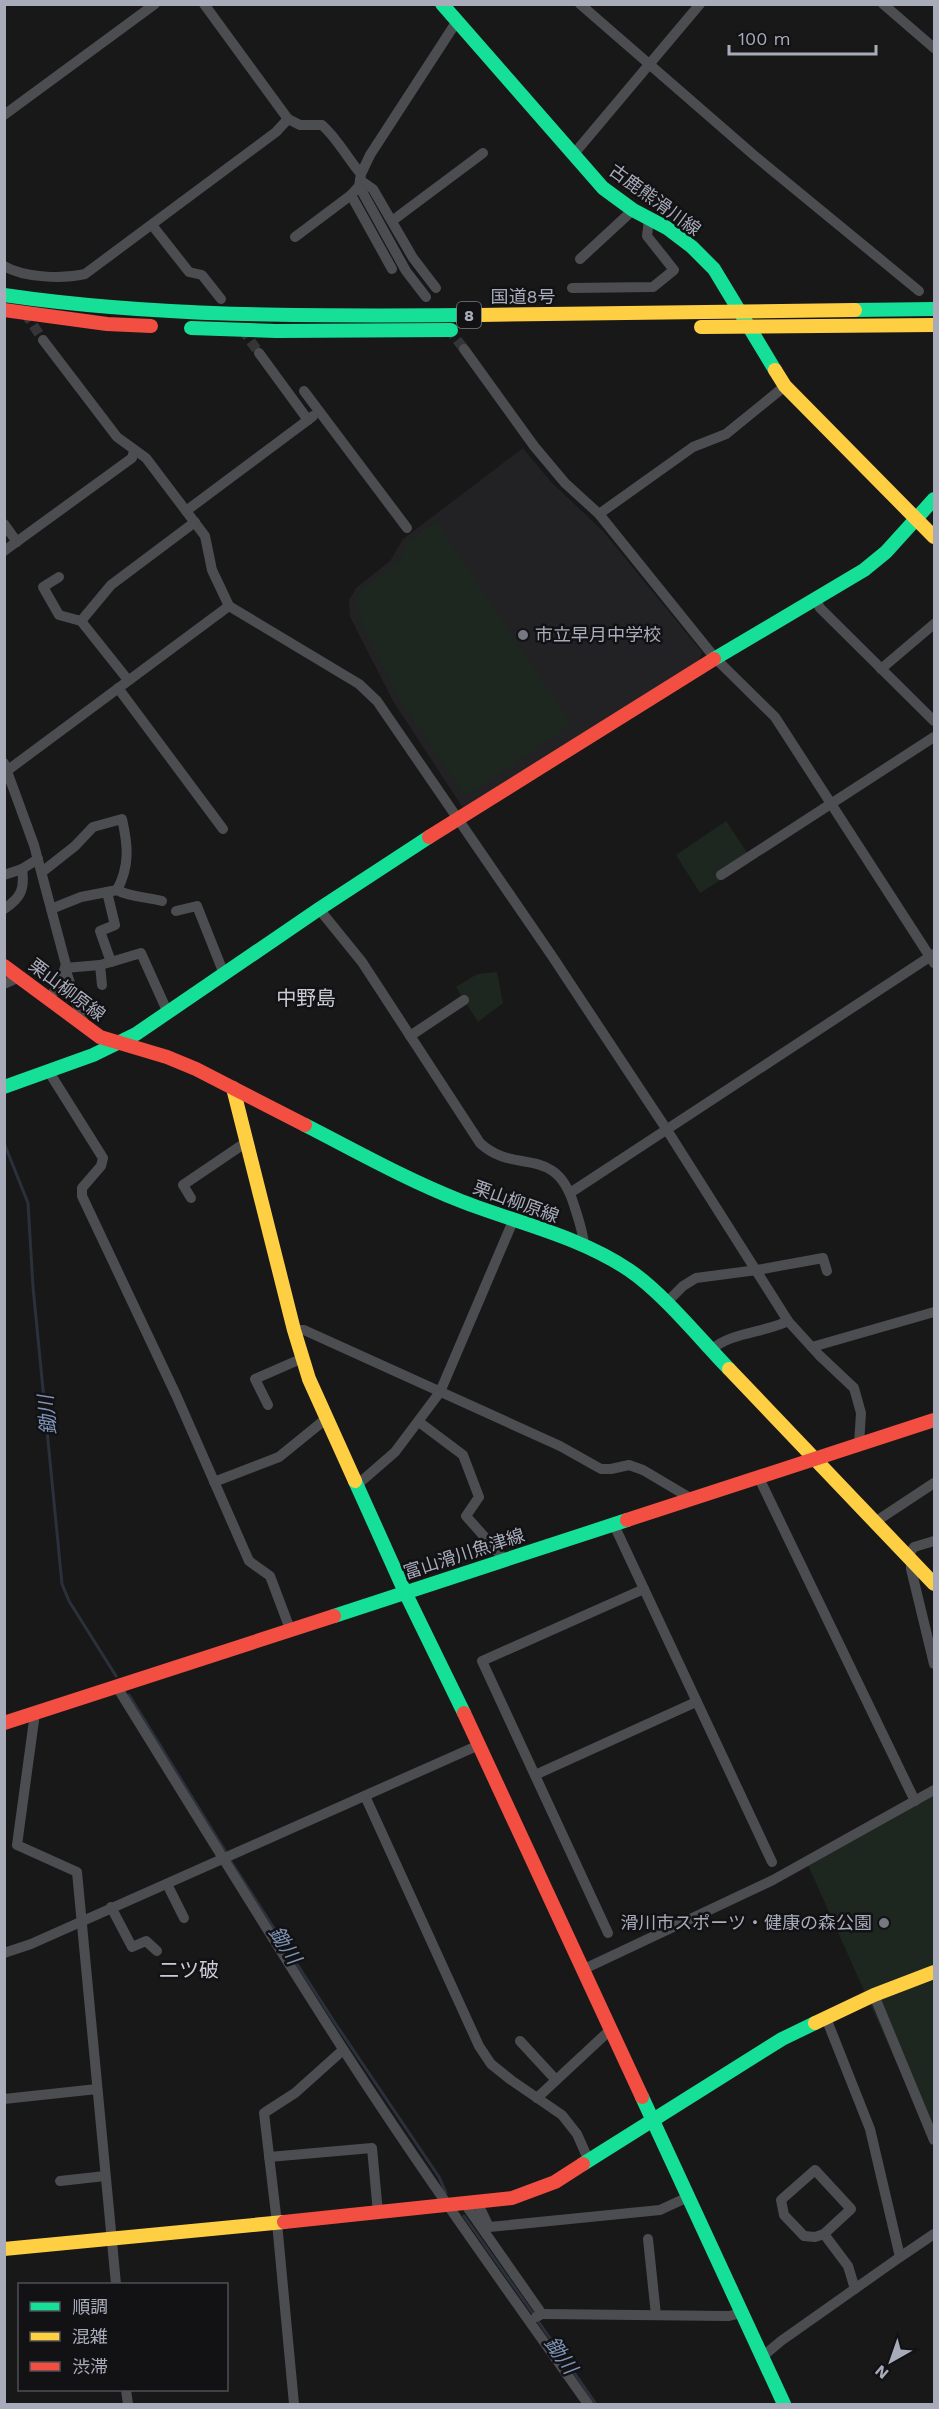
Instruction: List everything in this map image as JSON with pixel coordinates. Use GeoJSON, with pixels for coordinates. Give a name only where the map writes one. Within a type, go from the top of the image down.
{"type":"FeatureCollection","features":[{"type":"Feature","properties":{"kind":"main road","name":"古鹿熊滑川線"},"geometry":{"type":"LineString","coordinates":[[442,4],[603,188],[633,210],[667,228],[692,247],[714,269],[785,386],[934,537]]}},
{"type":"Feature","properties":{"kind":"main road","name":"国道8号"},"geometry":{"type":"LineString","coordinates":[[4,295],[95,308],[189,315],[325,316],[934,309]]}},
{"type":"Feature","properties":{"kind":"main road","name":"8"},"geometry":{"type":"LineString","coordinates":[[4,310],[107,324],[276,332],[464,329]]}},
{"type":"Feature","properties":{"kind":"main road"},"geometry":{"type":"LineString","coordinates":[[688,327],[934,325]]}},
{"type":"Feature","properties":{"kind":"main road"},"geometry":{"type":"LineString","coordinates":[[4,1087],[49,1072],[136,1034],[319,909],[459,818],[715,658],[864,570],[886,552],[934,499]]}},
{"type":"Feature","properties":{"kind":"main road","name":"栗山柳原線"},"geometry":{"type":"LineString","coordinates":[[4,966],[100,1037],[167,1057],[233,1088],[400,1174],[460,1201],[584,1245],[629,1270],[666,1303],[934,1584]]}},
{"type":"Feature","properties":{"kind":"main road"},"geometry":{"type":"LineString","coordinates":[[233,1088],[294,1330],[309,1379],[405,1592],[479,1745],[784,2404]]}},
{"type":"Feature","properties":{"kind":"main road","name":"富山滑川魚津線"},"geometry":{"type":"LineString","coordinates":[[5,1722],[934,1420]]}},
{"type":"Feature","properties":{"kind":"main road"},"geometry":{"type":"LineString","coordinates":[[4,2248],[111,2240],[512,2198],[555,2182],[589,2162],[782,2039],[874,1995],[934,1972]]}},
{"type":"Feature","properties":{"kind":"street"},"geometry":{"type":"LineString","coordinates":[[4,115],[154,4]]}},
{"type":"Feature","properties":{"kind":"street"},"geometry":{"type":"LineString","coordinates":[[204,4],[288,119],[300,125],[322,125],[334,136],[350,161],[392,269]]}},
{"type":"Feature","properties":{"kind":"street"},"geometry":{"type":"LineString","coordinates":[[580,4],[756,157],[919,291]]}},
{"type":"Feature","properties":{"kind":"street"},"geometry":{"type":"LineString","coordinates":[[573,155],[700,4]]}},
{"type":"Feature","properties":{"kind":"street"},"geometry":{"type":"LineString","coordinates":[[883,4],[934,48]]}},
{"type":"Feature","properties":{"kind":"street"},"geometry":{"type":"LineString","coordinates":[[295,237],[358,184],[420,75],[457,21]]}},
{"type":"Feature","properties":{"kind":"street"},"geometry":{"type":"LineString","coordinates":[[4,266],[13,272],[67,278],[85,274],[276,132],[288,119]]}},
{"type":"Feature","properties":{"kind":"street"},"geometry":{"type":"LineString","coordinates":[[392,221],[483,153]]}},
{"type":"Feature","properties":{"kind":"street"},"geometry":{"type":"LineString","coordinates":[[358,184],[373,189],[413,258],[435,288]]}},
{"type":"Feature","properties":{"kind":"street"},"geometry":{"type":"LineString","coordinates":[[358,184],[406,271],[426,297]]}},
{"type":"Feature","properties":{"kind":"street"},"geometry":{"type":"LineString","coordinates":[[580,259],[633,210]]}},
{"type":"Feature","properties":{"kind":"street"},"geometry":{"type":"LineString","coordinates":[[572,288],[653,287],[674,270],[647,236],[649,219]]}},
{"type":"Feature","properties":{"kind":"street"},"geometry":{"type":"LineString","coordinates":[[152,225],[189,272],[202,275],[221,299]]}},
{"type":"Feature","properties":{"kind":"street"},"geometry":{"type":"LineString","coordinates":[[44,340],[117,437],[146,458],[205,536],[212,570],[229,606],[359,684],[377,701],[459,818],[667,1130],[788,1321],[854,1388],[861,1413],[859,1444]]}},
{"type":"Feature","properties":{"kind":"street"},"geometry":{"type":"LineString","coordinates":[[464,349],[534,446],[566,483],[599,514],[715,658],[775,717],[933,958],[570,1194]]}},
{"type":"Feature","properties":{"kind":"street"},"geometry":{"type":"LineString","coordinates":[[259,353],[308,420]]}},
{"type":"Feature","properties":{"kind":"street"},"geometry":{"type":"LineString","coordinates":[[599,514],[693,447],[726,434],[785,386]]}},
{"type":"Feature","properties":{"kind":"street"},"geometry":{"type":"LineString","coordinates":[[304,391],[407,528]]}},
{"type":"Feature","properties":{"kind":"street"},"geometry":{"type":"LineString","coordinates":[[186,511],[318,412]]}},
{"type":"Feature","properties":{"kind":"street"},"geometry":{"type":"LineString","coordinates":[[4,551],[132,458],[134,451]]}},
{"type":"Feature","properties":{"kind":"street"},"geometry":{"type":"LineString","coordinates":[[81,621],[111,585],[195,522]]}},
{"type":"Feature","properties":{"kind":"street"},"geometry":{"type":"LineString","coordinates":[[4,524],[17,542]]}},
{"type":"Feature","properties":{"kind":"street"},"geometry":{"type":"LineString","coordinates":[[59,577],[43,587],[59,615],[81,621],[128,680]]}},
{"type":"Feature","properties":{"kind":"street"},"geometry":{"type":"LineString","coordinates":[[816,600],[820,608],[934,721]]}},
{"type":"Feature","properties":{"kind":"street"},"geometry":{"type":"LineString","coordinates":[[48,999],[58,987],[66,964],[42,872],[9,789],[6,767],[229,606]]}},
{"type":"Feature","properties":{"kind":"street"},"geometry":{"type":"LineString","coordinates":[[881,669],[934,624]]}},
{"type":"Feature","properties":{"kind":"street"},"geometry":{"type":"LineString","coordinates":[[118,688],[223,829]]}},
{"type":"Feature","properties":{"kind":"street"},"geometry":{"type":"LineString","coordinates":[[721,875],[934,737]]}},
{"type":"Feature","properties":{"kind":"street"},"geometry":{"type":"LineString","coordinates":[[42,872],[75,846],[93,827],[122,819],[127,840],[127,864],[112,891],[115,925],[100,931],[105,963],[102,985]]}},
{"type":"Feature","properties":{"kind":"street"},"geometry":{"type":"LineString","coordinates":[[4,875],[22,870],[38,859]]}},
{"type":"Feature","properties":{"kind":"street"},"geometry":{"type":"LineString","coordinates":[[4,909],[22,892],[22,870]]}},
{"type":"Feature","properties":{"kind":"street"},"geometry":{"type":"LineString","coordinates":[[51,909],[81,897],[112,891],[162,901]]}},
{"type":"Feature","properties":{"kind":"street"},"geometry":{"type":"LineString","coordinates":[[176,911],[196,906],[224,974]]}},
{"type":"Feature","properties":{"kind":"street"},"geometry":{"type":"LineString","coordinates":[[319,909],[362,962],[480,1143],[489,1152],[552,1169],[562,1177],[570,1194],[584,1245]]}},
{"type":"Feature","properties":{"kind":"street"},"geometry":{"type":"LineString","coordinates":[[65,968],[105,963],[141,954],[168,1012]]}},
{"type":"Feature","properties":{"kind":"street"},"geometry":{"type":"LineString","coordinates":[[65,968],[85,1028]]}},
{"type":"Feature","properties":{"kind":"street"},"geometry":{"type":"LineString","coordinates":[[4,984],[20,977]]}},
{"type":"Feature","properties":{"kind":"street"},"geometry":{"type":"LineString","coordinates":[[410,1036],[464,1000]]}},
{"type":"Feature","properties":{"kind":"street"},"geometry":{"type":"LineString","coordinates":[[49,1072],[103,1158],[101,1166],[82,1188],[82,1196],[177,1397],[249,1561],[270,1576],[290,1629]]}},
{"type":"Feature","properties":{"kind":"street"},"geometry":{"type":"LineString","coordinates":[[191,1198],[183,1185],[248,1141]]}},
{"type":"Feature","properties":{"kind":"street"},"geometry":{"type":"LineString","coordinates":[[357,1485],[395,1452],[440,1392],[513,1221]]}},
{"type":"Feature","properties":{"kind":"street"},"geometry":{"type":"LineString","coordinates":[[666,1303],[683,1286],[696,1278],[823,1258],[827,1271]]}},
{"type":"Feature","properties":{"kind":"street"},"geometry":{"type":"LineString","coordinates":[[812,1347],[934,1312]]}},
{"type":"Feature","properties":{"kind":"street"},"geometry":{"type":"LineString","coordinates":[[711,1350],[720,1342],[779,1326],[788,1321]]}},
{"type":"Feature","properties":{"kind":"street"},"geometry":{"type":"LineString","coordinates":[[294,1330],[304,1330],[560,1446],[601,1469],[629,1465],[643,1470],[692,1499]]}},
{"type":"Feature","properties":{"kind":"street"},"geometry":{"type":"LineString","coordinates":[[268,1405],[255,1379],[303,1358]]}},
{"type":"Feature","properties":{"kind":"street"},"geometry":{"type":"LineString","coordinates":[[214,1482],[279,1457],[327,1418]]}},
{"type":"Feature","properties":{"kind":"street"},"geometry":{"type":"LineString","coordinates":[[419,1422],[464,1455],[478,1497],[466,1516],[505,1560]]}},
{"type":"Feature","properties":{"kind":"street"},"geometry":{"type":"LineString","coordinates":[[759,1478],[915,1801]]}},
{"type":"Feature","properties":{"kind":"street"},"geometry":{"type":"LineString","coordinates":[[875,1522],[934,1483]]}},
{"type":"Feature","properties":{"kind":"street"},"geometry":{"type":"LineString","coordinates":[[614,1525],[772,1862]]}},
{"type":"Feature","properties":{"kind":"street"},"geometry":{"type":"LineString","coordinates":[[934,1541],[914,1547],[909,1559],[934,1664]]}},
{"type":"Feature","properties":{"kind":"street"},"geometry":{"type":"LineString","coordinates":[[608,1933],[482,1661],[644,1589]]}},
{"type":"Feature","properties":{"kind":"street"},"geometry":{"type":"LineString","coordinates":[[117,1687],[226,1857],[343,2050],[449,2206],[535,2318]]}},
{"type":"Feature","properties":{"kind":"street"},"geometry":{"type":"LineString","coordinates":[[535,1775],[696,1702]]}},
{"type":"Feature","properties":{"kind":"street"},"geometry":{"type":"LineString","coordinates":[[35,1713],[17,1845],[77,1872],[116,2283]]}},
{"type":"Feature","properties":{"kind":"street"},"geometry":{"type":"LineString","coordinates":[[4,1953],[31,1944],[479,1745]]}},
{"type":"Feature","properties":{"kind":"street"},"geometry":{"type":"LineString","coordinates":[[582,1970],[773,1880],[934,1790]]}},
{"type":"Feature","properties":{"kind":"street"},"geometry":{"type":"LineString","coordinates":[[365,1796],[479,2046],[491,2064],[562,2115],[577,2134],[589,2162]]}},
{"type":"Feature","properties":{"kind":"street"},"geometry":{"type":"LineString","coordinates":[[167,1884],[184,1918]]}},
{"type":"Feature","properties":{"kind":"street"},"geometry":{"type":"LineString","coordinates":[[111,1907],[132,1947],[146,1941],[157,1950]]}},
{"type":"Feature","properties":{"kind":"street"},"geometry":{"type":"LineString","coordinates":[[874,1995],[934,2139]]}},
{"type":"Feature","properties":{"kind":"street"},"geometry":{"type":"LineString","coordinates":[[826,2018],[870,2129],[900,2258]]}},
{"type":"Feature","properties":{"kind":"street"},"geometry":{"type":"LineString","coordinates":[[537,2098],[610,2030]]}},
{"type":"Feature","properties":{"kind":"street"},"geometry":{"type":"LineString","coordinates":[[520,2041],[556,2080]]}},
{"type":"Feature","properties":{"kind":"street"},"geometry":{"type":"LineString","coordinates":[[294,2404],[264,2113],[296,2093],[343,2050]]}},
{"type":"Feature","properties":{"kind":"street"},"geometry":{"type":"LineString","coordinates":[[4,2099],[97,2089]]}},
{"type":"Feature","properties":{"kind":"street"},"geometry":{"type":"LineString","coordinates":[[269,2157],[372,2148],[378,2213]]}},
{"type":"Feature","properties":{"kind":"street"},"geometry":{"type":"LineString","coordinates":[[815,2170],[851,2210],[824,2234],[815,2237],[804,2236],[783,2215],[781,2200],[815,2170]]}},
{"type":"Feature","properties":{"kind":"street"},"geometry":{"type":"LineString","coordinates":[[60,2181],[105,2176]]}},
{"type":"Feature","properties":{"kind":"street"},"geometry":{"type":"LineString","coordinates":[[471,2203],[489,2227],[660,2210],[688,2198]]}},
{"type":"Feature","properties":{"kind":"street"},"geometry":{"type":"LineString","coordinates":[[471,2203],[535,2318],[588,2404]]}},
{"type":"Feature","properties":{"kind":"street"},"geometry":{"type":"LineString","coordinates":[[824,2234],[848,2266],[855,2289]]}},
{"type":"Feature","properties":{"kind":"street"},"geometry":{"type":"LineString","coordinates":[[762,2357],[781,2341],[934,2234]]}},
{"type":"Feature","properties":{"kind":"street"},"geometry":{"type":"LineString","coordinates":[[648,2240],[656,2315]]}},
{"type":"Feature","properties":{"kind":"street"},"geometry":{"type":"LineString","coordinates":[[535,2318],[729,2316],[741,2313]]}},
{"type":"Feature","properties":{"kind":"shaded area","name":"市立早月中学校"},"geometry":{"type":"Polygon","coordinates":[[[523,448],[551,482],[603,531],[702,652],[699,661],[463,808],[393,701],[350,617],[349,600],[356,588],[390,561],[403,539],[523,448]]]}},
{"type":"Feature","properties":{"kind":"shaded area"},"geometry":{"type":"Polygon","coordinates":[[[437,521],[568,718],[568,727],[466,797],[397,697],[364,628],[355,603],[359,593],[400,559],[407,542],[437,521]]]}},
{"type":"Feature","properties":{"kind":"shaded area"},"geometry":{"type":"Polygon","coordinates":[[[726,821],[752,860],[700,893],[676,855],[726,821]]]}},
{"type":"Feature","properties":{"kind":"shaded area"},"geometry":{"type":"Polygon","coordinates":[[[497,972],[503,1003],[478,1022],[456,987],[477,974],[497,972]]]}},
{"type":"Feature","properties":{"kind":"shaded area","name":"滑川市スポーツ・健康の森公園"},"geometry":{"type":"Polygon","coordinates":[[[934,1794],[934,2147],[808,1865],[934,1794]]]}},
{"type":"Feature","properties":{"kind":"waterway","name":"鋤川"},"geometry":{"type":"LineString","coordinates":[[4,1143],[28,1203],[33,1287],[62,1584],[69,1601],[116,1676]]}},
{"type":"Feature","properties":{"kind":"waterway","name":"鋤川"},"geometry":{"type":"LineString","coordinates":[[129,1695],[227,1854]]}},
{"type":"Feature","properties":{"kind":"waterway","name":"鋤川"},"geometry":{"type":"LineString","coordinates":[[230,1860],[335,2023],[439,2177],[446,2193]]}},
{"type":"Feature","properties":{"kind":"waterway","name":"鋤川"},"geometry":{"type":"LineString","coordinates":[[464,2216],[534,2315]]}},
{"type":"Feature","properties":{"kind":"waterway","name":"鋤川"},"geometry":{"type":"LineString","coordinates":[[538,2321],[596,2404]]}},
{"type":"Feature","properties":{"kind":"tunnel"},"geometry":{"type":"LineString","coordinates":[[25,313],[43,340]]}},
{"type":"Feature","properties":{"kind":"tunnel"},"geometry":{"type":"LineString","coordinates":[[448,328],[464,349]]}},
{"type":"Feature","properties":{"kind":"tunnel"},"geometry":{"type":"LineString","coordinates":[[242,329],[259,353]]}},
{"type":"Feature","properties":{"kind":"traffic: fast"},"geometry":{"type":"LineString","coordinates":[[442,4],[603,188],[633,210],[667,228],[692,247],[714,269],[775,370]]}},
{"type":"Feature","properties":{"kind":"traffic: fast"},"geometry":{"type":"LineString","coordinates":[[4,295],[63,303],[182,312],[300,315],[479,315]]}},
{"type":"Feature","properties":{"kind":"traffic: fast"},"geometry":{"type":"LineString","coordinates":[[855,310],[934,309]]}},
{"type":"Feature","properties":{"kind":"traffic: fast"},"geometry":{"type":"LineString","coordinates":[[191,328],[276,331],[451,330]]}},
{"type":"Feature","properties":{"kind":"traffic: fast"},"geometry":{"type":"LineString","coordinates":[[714,659],[864,570],[886,552],[934,499]]}},
{"type":"Feature","properties":{"kind":"traffic: fast"},"geometry":{"type":"LineString","coordinates":[[4,1087],[93,1055],[136,1034],[429,837]]}},
{"type":"Feature","properties":{"kind":"traffic: fast"},"geometry":{"type":"LineString","coordinates":[[305,1125],[441,1193],[569,1239],[610,1258],[655,1291],[729,1369]]}},
{"type":"Feature","properties":{"kind":"traffic: fast"},"geometry":{"type":"LineString","coordinates":[[355,1481],[405,1592],[464,1713]]}},
{"type":"Feature","properties":{"kind":"traffic: fast"},"geometry":{"type":"LineString","coordinates":[[334,1616],[627,1520]]}},
{"type":"Feature","properties":{"kind":"traffic: fast"},"geometry":{"type":"LineString","coordinates":[[583,2164],[782,2039],[815,2023]]}},
{"type":"Feature","properties":{"kind":"traffic: fast"},"geometry":{"type":"LineString","coordinates":[[642,2097],[784,2404]]}},
{"type":"Feature","properties":{"kind":"traffic: slow"},"geometry":{"type":"LineString","coordinates":[[479,315],[855,310]]}},
{"type":"Feature","properties":{"kind":"traffic: slow"},"geometry":{"type":"LineString","coordinates":[[701,327],[934,325]]}},
{"type":"Feature","properties":{"kind":"traffic: slow"},"geometry":{"type":"LineString","coordinates":[[775,370],[785,386],[934,537]]}},
{"type":"Feature","properties":{"kind":"traffic: slow"},"geometry":{"type":"LineString","coordinates":[[233,1088],[294,1330],[309,1379],[355,1481]]}},
{"type":"Feature","properties":{"kind":"traffic: slow"},"geometry":{"type":"LineString","coordinates":[[729,1369],[934,1584]]}},
{"type":"Feature","properties":{"kind":"traffic: slow"},"geometry":{"type":"LineString","coordinates":[[815,2023],[874,1995],[934,1972]]}},
{"type":"Feature","properties":{"kind":"traffic: slow"},"geometry":{"type":"LineString","coordinates":[[4,2249],[284,2222]]}},
{"type":"Feature","properties":{"kind":"traffic: jam"},"geometry":{"type":"LineString","coordinates":[[4,310],[107,324],[151,326]]}},
{"type":"Feature","properties":{"kind":"traffic: jam"},"geometry":{"type":"LineString","coordinates":[[429,837],[714,659]]}},
{"type":"Feature","properties":{"kind":"traffic: jam"},"geometry":{"type":"LineString","coordinates":[[4,966],[100,1037],[167,1057],[196,1069],[305,1125]]}},
{"type":"Feature","properties":{"kind":"traffic: jam"},"geometry":{"type":"LineString","coordinates":[[627,1520],[934,1420]]}},
{"type":"Feature","properties":{"kind":"traffic: jam"},"geometry":{"type":"LineString","coordinates":[[4,1723],[334,1616]]}},
{"type":"Feature","properties":{"kind":"traffic: jam"},"geometry":{"type":"LineString","coordinates":[[464,1713],[642,2097]]}},
{"type":"Feature","properties":{"kind":"traffic: jam"},"geometry":{"type":"LineString","coordinates":[[284,2222],[512,2198],[555,2182],[583,2164]]}},
{"type":"Feature","properties":{"kind":"place","name":"市立早月中学校"},"geometry":{"type":"Point","coordinates":[523,635]}},
{"type":"Feature","properties":{"kind":"place","name":"滑川市スポーツ・健康の森公園"},"geometry":{"type":"Point","coordinates":[884,1923]}},
{"type":"Feature","properties":{"kind":"district","name":"中野島"},"geometry":{"type":"Point","coordinates":[306,998]}},
{"type":"Feature","properties":{"kind":"district","name":"二ツ破"},"geometry":{"type":"Point","coordinates":[189,1970]}}]}
